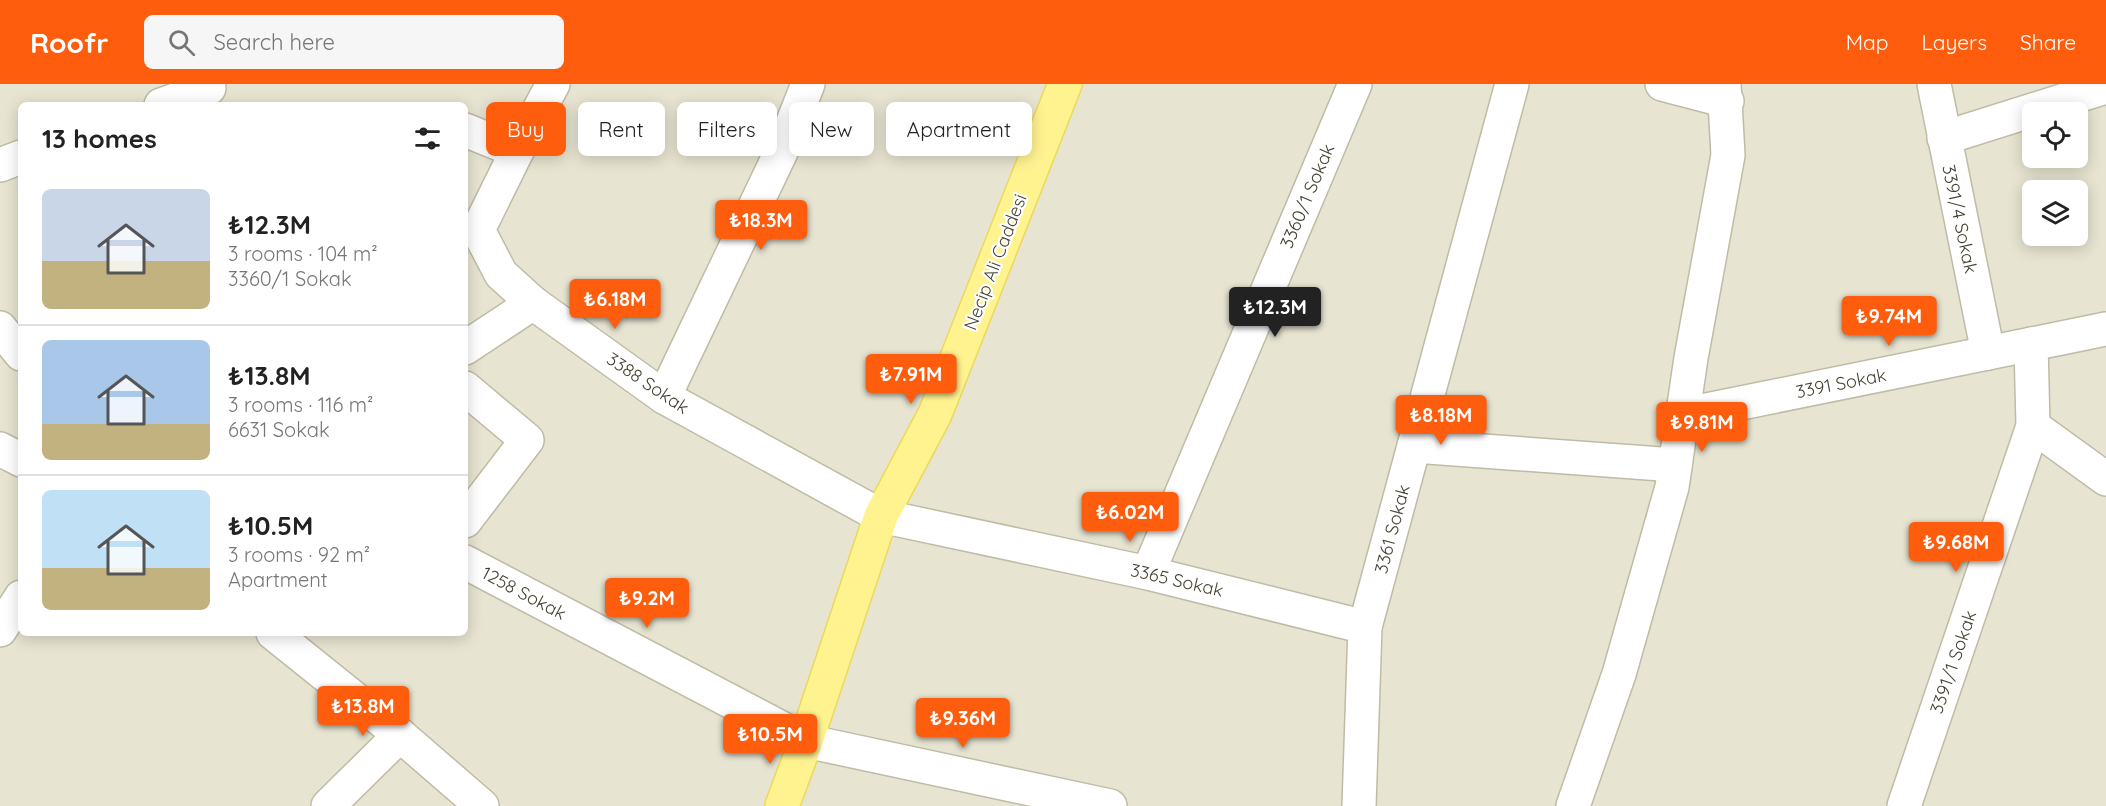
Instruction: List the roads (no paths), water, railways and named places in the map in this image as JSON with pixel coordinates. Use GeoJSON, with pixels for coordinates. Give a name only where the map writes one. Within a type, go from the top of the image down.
{"type":"FeatureCollection","features":[{"type":"Feature","properties":{"kind":"main road","name":"Necip Ali Caddesi"},"geometry":{"type":"LineString","coordinates":[[782,806],[881,516],[935,414],[1065,84]]}},
{"type":"Feature","properties":{"kind":"street"},"geometry":{"type":"LineString","coordinates":[[543,102],[553,84]]}},
{"type":"Feature","properties":{"kind":"street"},"geometry":{"type":"LineString","coordinates":[[664,397],[781,152],[808,84]]}},
{"type":"Feature","properties":{"kind":"street","name":"3360/1 Sokak"},"geometry":{"type":"LineString","coordinates":[[1148,573],[1355,84]]}},
{"type":"Feature","properties":{"kind":"street","name":"3361 Sokak"},"geometry":{"type":"LineString","coordinates":[[1359,806],[1365,627],[1512,84]]}},
{"type":"Feature","properties":{"kind":"street"},"geometry":{"type":"LineString","coordinates":[[1573,806],[1619,674],[1672,487],[1691,358],[1728,155],[1726,93],[1662,84]]}},
{"type":"Feature","properties":{"kind":"street","name":"3391/4 Sokak"},"geometry":{"type":"LineString","coordinates":[[1934,84],[1988,353]]}},
{"type":"Feature","properties":{"kind":"street"},"geometry":{"type":"LineString","coordinates":[[1944,138],[2106,87]]}},
{"type":"Feature","properties":{"kind":"street"},"geometry":{"type":"LineString","coordinates":[[173,102],[212,92]]}},
{"type":"Feature","properties":{"kind":"street"},"geometry":{"type":"LineString","coordinates":[[468,131],[486,138]]}},
{"type":"Feature","properties":{"kind":"street","name":"3388 Sokak"},"geometry":{"type":"LineString","coordinates":[[515,156],[478,230],[501,274],[533,303],[664,397],[881,516]]}},
{"type":"Feature","properties":{"kind":"street"},"geometry":{"type":"LineString","coordinates":[[0,165],[18,158]]}},
{"type":"Feature","properties":{"kind":"street"},"geometry":{"type":"LineString","coordinates":[[468,346],[533,303]]}},
{"type":"Feature","properties":{"kind":"street"},"geometry":{"type":"LineString","coordinates":[[0,328],[18,350]]}},
{"type":"Feature","properties":{"kind":"street","name":"3391 Sokak"},"geometry":{"type":"LineString","coordinates":[[1682,415],[2106,329]]}},
{"type":"Feature","properties":{"kind":"street","name":"3391/1 Sokak"},"geometry":{"type":"LineString","coordinates":[[1904,806],[2033,426],[2031,344]]}},
{"type":"Feature","properties":{"kind":"street"},"geometry":{"type":"LineString","coordinates":[[468,391],[527,440],[468,516]]}},
{"type":"Feature","properties":{"kind":"street"},"geometry":{"type":"LineString","coordinates":[[2033,426],[2106,479]]}},
{"type":"Feature","properties":{"kind":"street"},"geometry":{"type":"LineString","coordinates":[[1414,446],[1675,465]]}},
{"type":"Feature","properties":{"kind":"street"},"geometry":{"type":"LineString","coordinates":[[0,449],[18,458]]}},
{"type":"Feature","properties":{"kind":"street","name":"3365 Sokak"},"geometry":{"type":"LineString","coordinates":[[881,516],[1148,573],[1365,627]]}},
{"type":"Feature","properties":{"kind":"street","name":"1258 Sokak"},"geometry":{"type":"LineString","coordinates":[[468,564],[806,741],[1110,806]]}},
{"type":"Feature","properties":{"kind":"street"},"geometry":{"type":"LineString","coordinates":[[0,630],[18,602]]}},
{"type":"Feature","properties":{"kind":"street"},"geometry":{"type":"LineString","coordinates":[[277,636],[400,735],[482,806]]}},
{"type":"Feature","properties":{"kind":"street"},"geometry":{"type":"LineString","coordinates":[[328,806],[400,735]]}}]}
